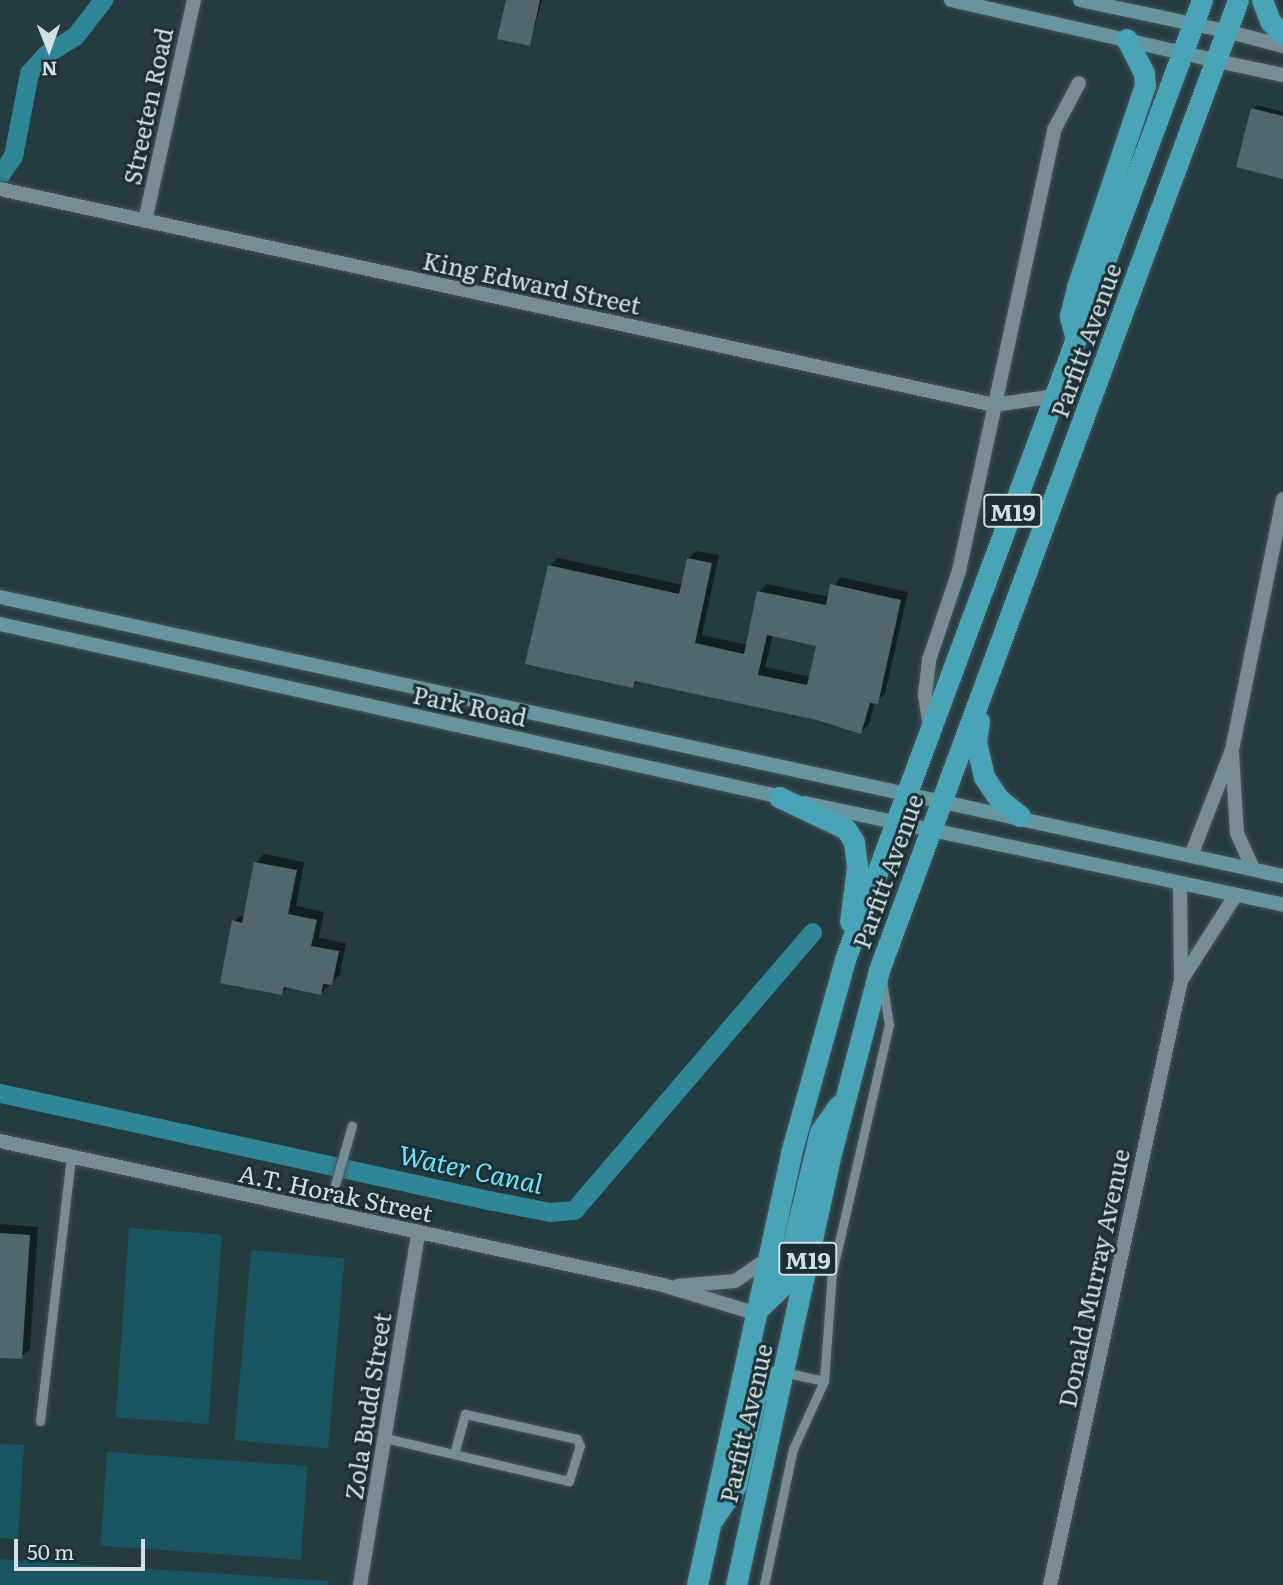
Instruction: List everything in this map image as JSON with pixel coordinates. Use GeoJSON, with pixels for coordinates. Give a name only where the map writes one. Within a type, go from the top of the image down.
{"type":"FeatureCollection","features":[{"type":"Feature","properties":{"kind":"highway","name":"M19"},"geometry":{"type":"LineString","coordinates":[[1193,26],[1202,0]]}},
{"type":"Feature","properties":{"kind":"highway","name":"M19"},"geometry":{"type":"LineString","coordinates":[[1217,61],[1238,0]]}},
{"type":"Feature","properties":{"kind":"highway"},"geometry":{"type":"LineString","coordinates":[[1262,0],[1270,21],[1283,35]]}},
{"type":"Feature","properties":{"kind":"highway","name":"Parfitt Avenue"},"geometry":{"type":"LineString","coordinates":[[696,1585],[766,1260],[845,959],[1193,26]]}},
{"type":"Feature","properties":{"kind":"highway"},"geometry":{"type":"LineString","coordinates":[[1076,341],[1070,316],[1077,287],[1145,85],[1144,73],[1127,39]]}},
{"type":"Feature","properties":{"kind":"highway","name":"Parfitt Avenue"},"geometry":{"type":"LineString","coordinates":[[736,1585],[845,1098],[879,970],[1217,61]]}},
{"type":"Feature","properties":{"kind":"highway"},"geometry":{"type":"LineString","coordinates":[[981,694],[976,742],[984,777],[999,799],[1020,816]]}},
{"type":"Feature","properties":{"kind":"highway"},"geometry":{"type":"LineString","coordinates":[[779,797],[833,819],[846,829],[854,842],[857,867],[845,959]]}},
{"type":"Feature","properties":{"kind":"highway"},"geometry":{"type":"LineString","coordinates":[[754,1313],[783,1285],[820,1132],[845,1098]]}},
{"type":"Feature","properties":{"kind":"highway"},"geometry":{"type":"LineString","coordinates":[[709,1523],[736,1485],[757,1395],[767,1382],[783,1372]]}},
{"type":"Feature","properties":{"kind":"street","name":"Streeten Road"},"geometry":{"type":"LineString","coordinates":[[145,221],[194,0]]}},
{"type":"Feature","properties":{"kind":"street"},"geometry":{"type":"LineString","coordinates":[[951,0],[1283,75]]}},
{"type":"Feature","properties":{"kind":"street"},"geometry":{"type":"LineString","coordinates":[[1080,0],[1283,46]]}},
{"type":"Feature","properties":{"kind":"street","name":"Parfitt Avenue"},"geometry":{"type":"LineString","coordinates":[[930,731],[925,694],[929,660],[959,571],[1054,130],[1079,83]]}},
{"type":"Feature","properties":{"kind":"street","name":"King Edward Street"},"geometry":{"type":"LineString","coordinates":[[3,190],[994,405],[1056,396]]}},
{"type":"Feature","properties":{"kind":"street"},"geometry":{"type":"LineString","coordinates":[[1192,853],[1232,750],[1283,499]]}},
{"type":"Feature","properties":{"kind":"street","name":"Park Road"},"geometry":{"type":"LineString","coordinates":[[0,597],[1192,853],[1283,876]]}},
{"type":"Feature","properties":{"kind":"street","name":"Park Road"},"geometry":{"type":"LineString","coordinates":[[0,624],[896,824],[1283,905]]}},
{"type":"Feature","properties":{"kind":"street"},"geometry":{"type":"LineString","coordinates":[[1232,750],[1237,833],[1253,869]]}},
{"type":"Feature","properties":{"kind":"street","name":"Donald Murray Avenue"},"geometry":{"type":"LineString","coordinates":[[1050,1585],[1181,980],[1180,885]]}},
{"type":"Feature","properties":{"kind":"street","name":"Donald Murray Avenue"},"geometry":{"type":"LineString","coordinates":[[1181,980],[1235,895]]}},
{"type":"Feature","properties":{"kind":"street","name":"A.T. Horak Street"},"geometry":{"type":"LineString","coordinates":[[0,1141],[329,1209],[418,1234],[663,1285],[754,1313]]}},
{"type":"Feature","properties":{"kind":"street","name":"Zola Budd Street"},"geometry":{"type":"LineString","coordinates":[[360,1585],[418,1234]]}},
{"type":"Feature","properties":{"kind":"street","name":"A.T. Horak Street"},"geometry":{"type":"LineString","coordinates":[[663,1285],[735,1281],[766,1260]]}},
{"type":"Feature","properties":{"kind":"lane"},"geometry":{"type":"LineString","coordinates":[[764,1585],[793,1449],[824,1381],[832,1273],[886,1039],[889,1016],[879,970]]}},
{"type":"Feature","properties":{"kind":"lane"},"geometry":{"type":"LineString","coordinates":[[329,1209],[351,1128]]}},
{"type":"Feature","properties":{"kind":"lane"},"geometry":{"type":"LineString","coordinates":[[40,1421],[71,1157]]}},
{"type":"Feature","properties":{"kind":"lane"},"geometry":{"type":"LineString","coordinates":[[783,1372],[824,1381]]}},
{"type":"Feature","properties":{"kind":"lane"},"geometry":{"type":"LineString","coordinates":[[384,1438],[454,1454],[569,1480],[580,1446],[576,1439],[465,1414],[454,1454]]}},
{"type":"Feature","properties":{"kind":"shaded area"},"geometry":{"type":"Polygon","coordinates":[[[129,1228],[222,1234],[209,1424],[116,1418],[129,1228]]]}},
{"type":"Feature","properties":{"kind":"shaded area"},"geometry":{"type":"Polygon","coordinates":[[[251,1250],[345,1258],[328,1448],[234,1440],[251,1250]]]}},
{"type":"Feature","properties":{"kind":"shaded area"},"geometry":{"type":"Polygon","coordinates":[[[0,1444],[24,1445],[18,1539],[0,1538],[0,1444]]]}},
{"type":"Feature","properties":{"kind":"shaded area"},"geometry":{"type":"Polygon","coordinates":[[[107,1452],[308,1466],[301,1560],[100,1546],[107,1452]]]}},
{"type":"Feature","properties":{"kind":"shaded area"},"geometry":{"type":"Polygon","coordinates":[[[0,1559],[329,1581],[328,1585],[0,1585],[0,1559]]]}},
{"type":"Feature","properties":{"kind":"building"},"geometry":{"type":"Polygon","coordinates":[[[506,0],[540,0],[530,46],[497,39],[506,0]]]}},
{"type":"Feature","properties":{"kind":"building"},"geometry":{"type":"Polygon","coordinates":[[[1251,108],[1283,116],[1283,179],[1236,167],[1251,108]]]}},
{"type":"Feature","properties":{"kind":"building"},"geometry":{"type":"Polygon","coordinates":[[[687,558],[712,563],[695,643],[744,654],[757,591],[826,605],[830,584],[901,600],[878,704],[870,703],[861,734],[817,720],[635,681],[633,688],[525,664],[548,565],[679,594],[687,558]],[[767,635],[758,675],[807,685],[816,646],[767,635]]]}},
{"type":"Feature","properties":{"kind":"building"},"geometry":{"type":"Polygon","coordinates":[[[254,862],[297,870],[288,914],[317,920],[311,946],[339,951],[332,985],[323,984],[321,995],[284,987],[282,995],[220,983],[232,920],[242,923],[254,862]]]}},
{"type":"Feature","properties":{"kind":"building"},"geometry":{"type":"Polygon","coordinates":[[[0,1233],[30,1235],[22,1359],[0,1358],[0,1233]]]}},
{"type":"Feature","properties":{"kind":"waterway"},"geometry":{"type":"LineString","coordinates":[[0,175],[13,156],[29,73],[46,54],[75,36],[103,0]]}},
{"type":"Feature","properties":{"kind":"waterway","name":"Water Canal"},"geometry":{"type":"LineString","coordinates":[[0,1093],[493,1201],[550,1212],[574,1210],[812,932]]}}]}
